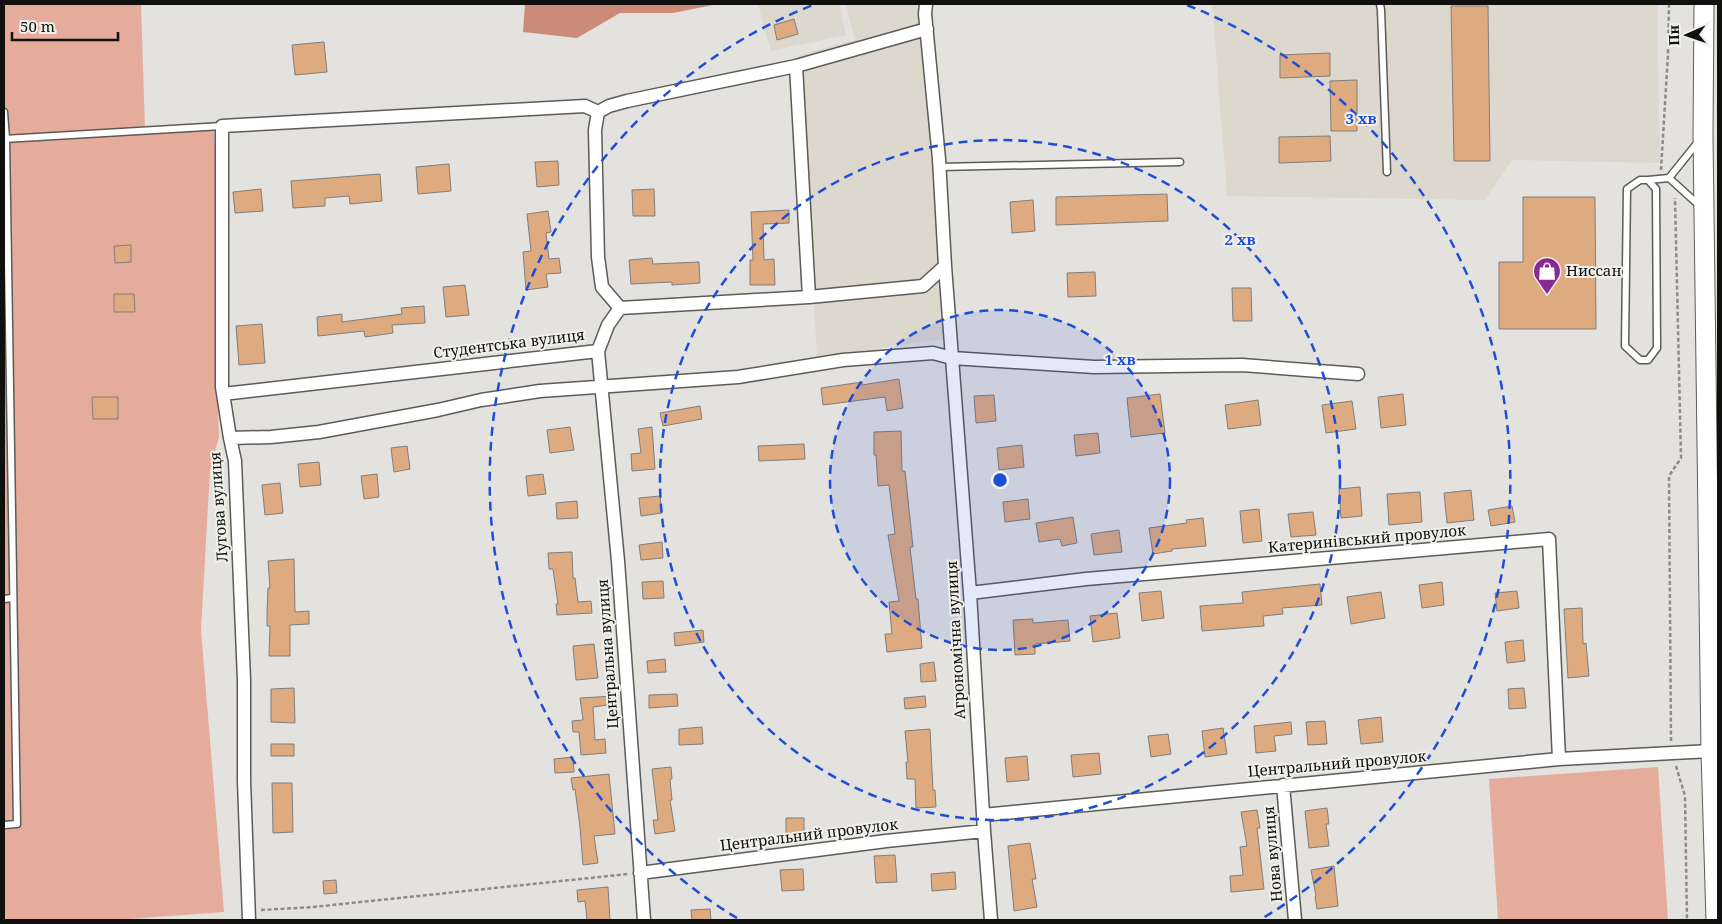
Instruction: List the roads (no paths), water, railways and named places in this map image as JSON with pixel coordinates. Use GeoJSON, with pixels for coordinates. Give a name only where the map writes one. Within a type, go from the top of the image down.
{"type":"FeatureCollection","features":[{"type":"Feature","properties":{"kind":"main road"},"geometry":{"type":"LineString","coordinates":[[1704,4],[1703,752],[1717,886],[1716,920]]}},
{"type":"Feature","properties":{"kind":"street","name":"Агрономічна вулиця"},"geometry":{"type":"LineString","coordinates":[[926,4],[970,593],[991,920]]}},
{"type":"Feature","properties":{"kind":"street"},"geometry":{"type":"LineString","coordinates":[[598,112],[626,100],[796,66],[927,29]]}},
{"type":"Feature","properties":{"kind":"street"},"geometry":{"type":"LineString","coordinates":[[796,66],[809,297]]}},
{"type":"Feature","properties":{"kind":"street"},"geometry":{"type":"LineString","coordinates":[[230,438],[223,394],[222,126],[585,106],[598,112]]}},
{"type":"Feature","properties":{"kind":"street"},"geometry":{"type":"LineString","coordinates":[[598,112],[595,130],[598,257],[602,287],[620,308],[809,297],[923,286],[945,266]]}},
{"type":"Feature","properties":{"kind":"street","name":"Студентська вулиця"},"geometry":{"type":"LineString","coordinates":[[223,394],[598,350],[608,325],[620,308]]}},
{"type":"Feature","properties":{"kind":"street","name":"Центральна вулиця"},"geometry":{"type":"LineString","coordinates":[[598,350],[618,562],[644,920]]}},
{"type":"Feature","properties":{"kind":"street","name":"Лугова вулиця"},"geometry":{"type":"LineString","coordinates":[[249,915],[244,781],[243,644],[235,461],[230,438],[319,432],[481,400],[540,391],[676,383],[738,377],[843,360],[934,353],[952,358],[1094,367],[1242,365],[1358,374]]}},
{"type":"Feature","properties":{"kind":"street","name":"Катеринівський провулок"},"geometry":{"type":"LineString","coordinates":[[970,593],[1086,579],[1548,539],[1559,759]]}},
{"type":"Feature","properties":{"kind":"street","name":"Центральний провулок"},"geometry":{"type":"LineString","coordinates":[[983,815],[1559,759],[1703,752]]}},
{"type":"Feature","properties":{"kind":"street","name":"Нова вулиця"},"geometry":{"type":"LineString","coordinates":[[1283,785],[1295,920]]}},
{"type":"Feature","properties":{"kind":"street","name":"Центральний провулок"},"geometry":{"type":"LineString","coordinates":[[640,873],[886,841],[984,831]]}},
{"type":"Feature","properties":{"kind":"lane"},"geometry":{"type":"LineString","coordinates":[[1380,4],[1386,172]]}},
{"type":"Feature","properties":{"kind":"lane"},"geometry":{"type":"LineString","coordinates":[[4,112],[6,372],[16,824],[4,826]]}},
{"type":"Feature","properties":{"kind":"lane"},"geometry":{"type":"LineString","coordinates":[[5,139],[222,126]]}},
{"type":"Feature","properties":{"kind":"lane"},"geometry":{"type":"LineString","coordinates":[[1667,179],[1703,136]]}},
{"type":"Feature","properties":{"kind":"lane"},"geometry":{"type":"LineString","coordinates":[[939,167],[1180,162]]}},
{"type":"Feature","properties":{"kind":"lane"},"geometry":{"type":"LineString","coordinates":[[1648,180],[1656,189],[1657,348],[1648,360],[1640,360],[1625,346],[1626,189],[1640,180],[1667,179],[1705,210]]}},
{"type":"Feature","properties":{"kind":"lane"},"geometry":{"type":"LineString","coordinates":[[4,599],[12,598]]}},
{"type":"Feature","properties":{"kind":"place","name":"Ниссан"},"geometry":{"type":"Point","coordinates":[1547,295]}}]}
